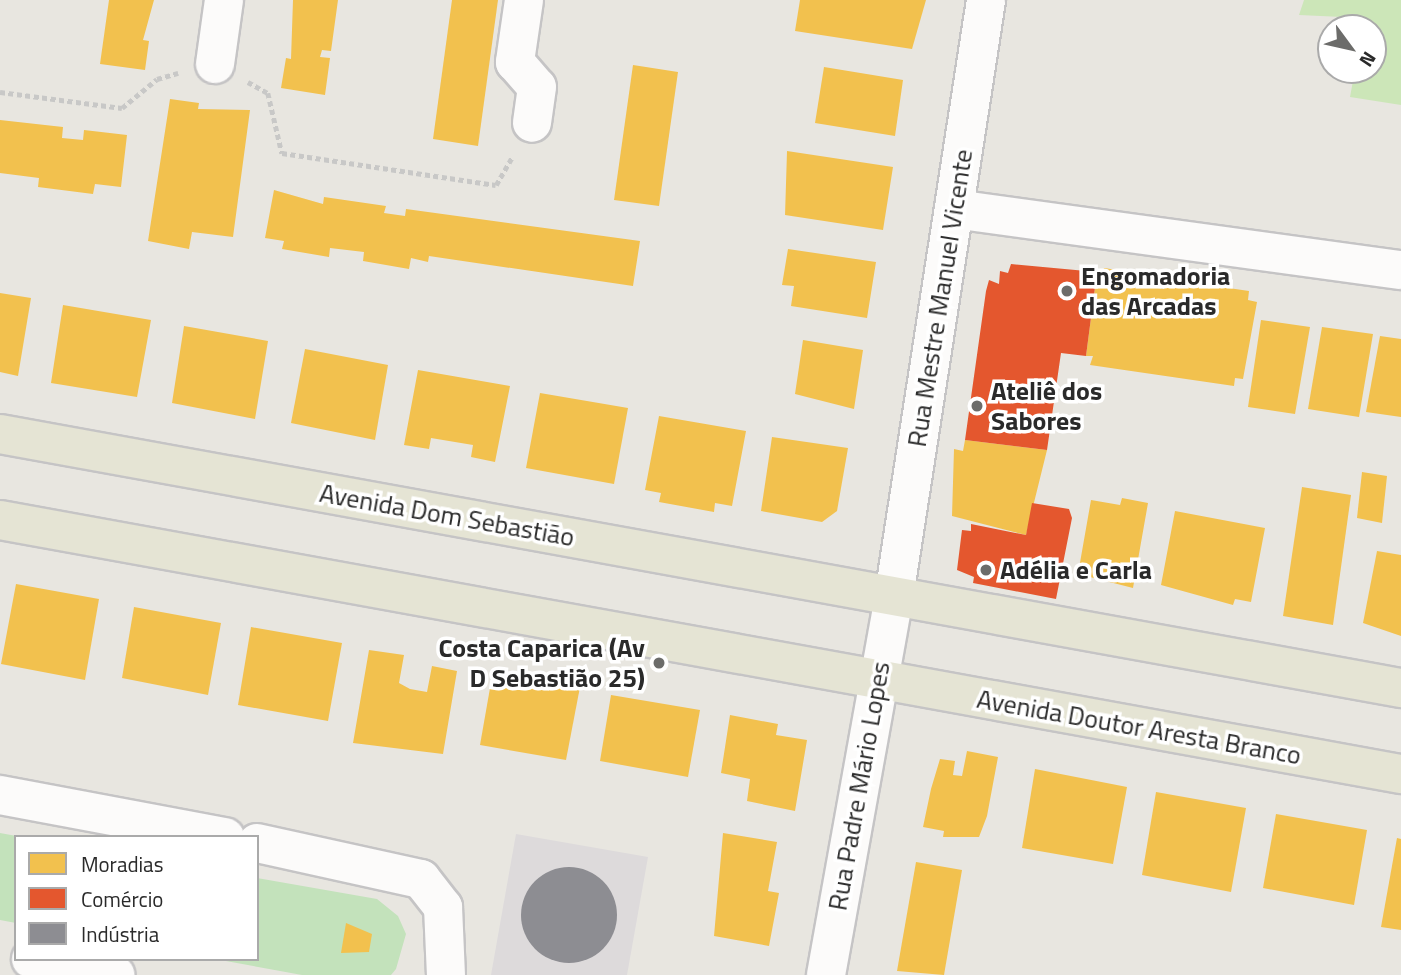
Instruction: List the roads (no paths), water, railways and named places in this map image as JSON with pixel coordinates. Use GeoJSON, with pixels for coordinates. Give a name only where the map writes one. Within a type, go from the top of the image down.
{"type":"FeatureCollection","features":[{"type":"Feature","properties":{"kind":"main road","name":"Avenida Dom Sebastião"},"geometry":{"type":"LineString","coordinates":[[0,434],[894,596]]}},
{"type":"Feature","properties":{"kind":"main road"},"geometry":{"type":"LineString","coordinates":[[0,520],[878,680]]}},
{"type":"Feature","properties":{"kind":"main road"},"geometry":{"type":"LineString","coordinates":[[894,596],[1401,688]]}},
{"type":"Feature","properties":{"kind":"main road","name":"Avenida Doutor Aresta Branco"},"geometry":{"type":"LineString","coordinates":[[878,680],[1401,774]]}},
{"type":"Feature","properties":{"kind":"street"},"geometry":{"type":"LineString","coordinates":[[215,64],[224,0]]}},
{"type":"Feature","properties":{"kind":"street"},"geometry":{"type":"LineString","coordinates":[[524,0],[515,62],[537,87],[532,123]]}},
{"type":"Feature","properties":{"kind":"street","name":"Rua Mestre Manuel Vicente"},"geometry":{"type":"LineString","coordinates":[[894,596],[986,0]]}},
{"type":"Feature","properties":{"kind":"street"},"geometry":{"type":"LineString","coordinates":[[954,209],[1401,270]]}},
{"type":"Feature","properties":{"kind":"street","name":"Rua Padre Mário Lopes"},"geometry":{"type":"LineString","coordinates":[[825,975],[894,596]]}},
{"type":"Feature","properties":{"kind":"street"},"geometry":{"type":"LineString","coordinates":[[0,795],[214,835]]}},
{"type":"Feature","properties":{"kind":"street"},"geometry":{"type":"LineString","coordinates":[[259,843],[421,879],[443,907],[446,975]]}},
{"type":"Feature","properties":{"kind":"street"},"geometry":{"type":"LineString","coordinates":[[42,961],[116,975]]}},
{"type":"Feature","properties":{"kind":"place","name":"Engomadoria das Arcadas"},"geometry":{"type":"Point","coordinates":[1067,291]}},
{"type":"Feature","properties":{"kind":"place","name":"Ateliê dos Sabores"},"geometry":{"type":"Point","coordinates":[977,406]}},
{"type":"Feature","properties":{"kind":"place","name":"Adélia e Carla"},"geometry":{"type":"Point","coordinates":[986,570]}},
{"type":"Feature","properties":{"kind":"place","name":"Costa Caparica (Av D Sebastião 25)"},"geometry":{"type":"Point","coordinates":[659,663]}}]}
